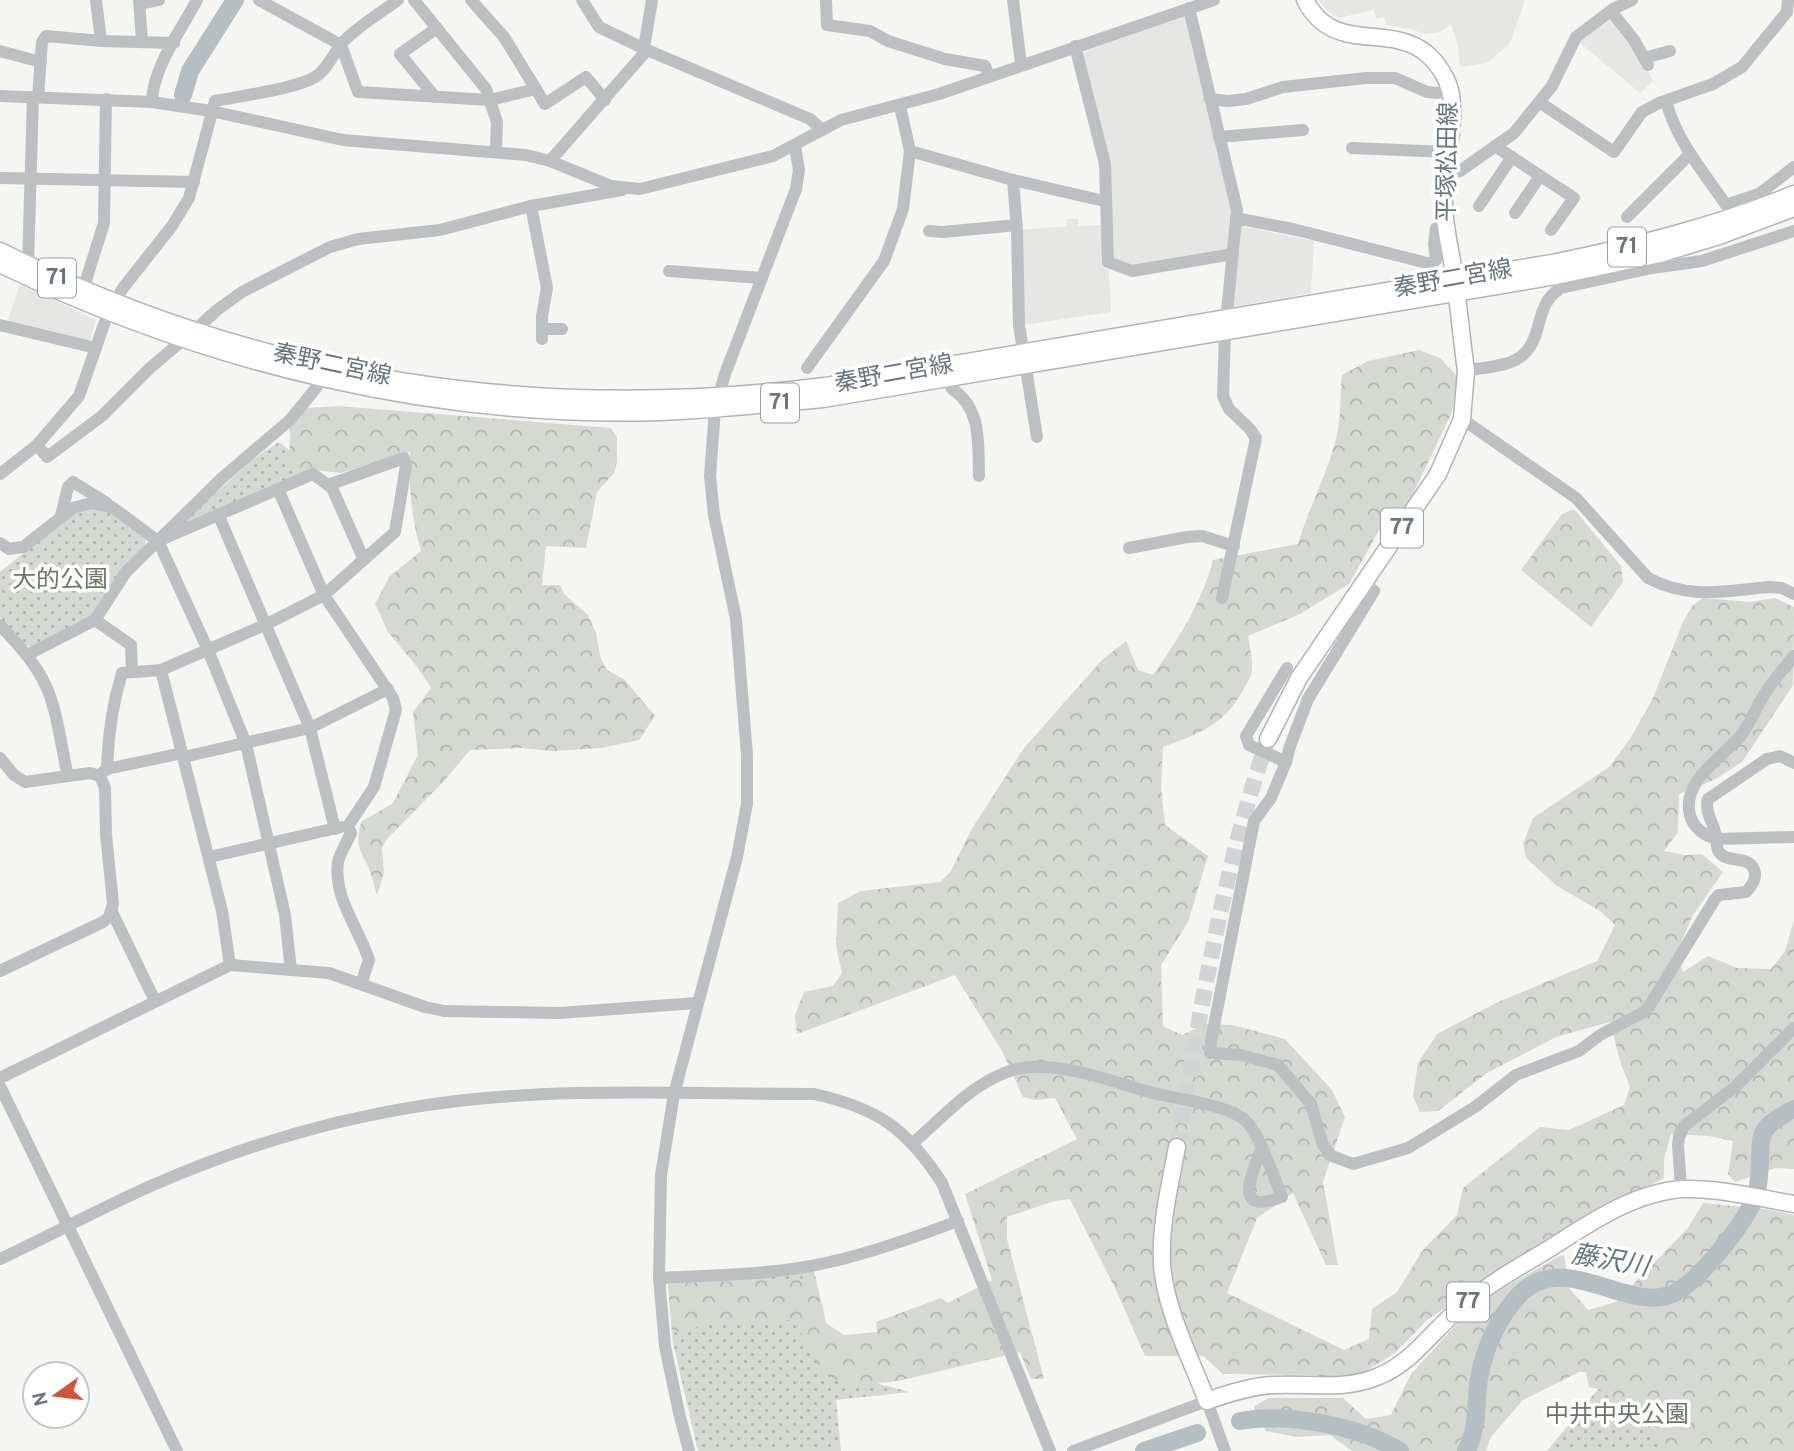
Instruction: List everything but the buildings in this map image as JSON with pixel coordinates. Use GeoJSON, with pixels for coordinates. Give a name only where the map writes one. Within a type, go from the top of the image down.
{"type":"FeatureCollection","features":[{"type":"Feature","properties":{"kind":"main road","name":"平塚松田線"},"geometry":{"type":"LineString","coordinates":[[1268,739],[1299,678],[1437,474],[1462,419],[1466,371],[1446,223],[1446,173],[1452,108],[1450,90],[1433,60],[1416,47],[1398,40],[1338,32],[1320,21],[1305,0]]}},
{"type":"Feature","properties":{"kind":"main road","name":"秦野二宮線"},"geometry":{"type":"LineString","coordinates":[[189,335],[328,367],[448,389],[517,396],[717,404],[825,386],[1025,359],[1455,286],[1654,242],[1714,224],[1794,194]]}},
{"type":"Feature","properties":{"kind":"main road","name":"秦野二宮線"},"geometry":{"type":"LineString","coordinates":[[1455,286],[1556,276],[1660,254],[1719,236],[1794,208]]}},
{"type":"Feature","properties":{"kind":"main road","name":"秦野二宮線"},"geometry":{"type":"LineString","coordinates":[[0,251],[83,290],[112,308]]}},
{"type":"Feature","properties":{"kind":"main road","name":"秦野二宮線"},"geometry":{"type":"LineString","coordinates":[[0,264],[112,308],[321,378],[449,401],[519,408],[602,412],[823,399],[948,378],[1025,359]]}},
{"type":"Feature","properties":{"kind":"main road"},"geometry":{"type":"LineString","coordinates":[[1177,1147],[1163,1227],[1163,1266],[1175,1318],[1207,1401]]}},
{"type":"Feature","properties":{"kind":"main road","name":"77"},"geometry":{"type":"LineString","coordinates":[[1207,1401],[1237,1390],[1272,1385],[1329,1387],[1356,1384],[1382,1376],[1409,1358],[1459,1308],[1508,1274],[1620,1207],[1652,1194],[1681,1189],[1794,1204]]}},
{"type":"Feature","properties":{"kind":"street"},"geometry":{"type":"LineString","coordinates":[[96,0],[102,41]]}},
{"type":"Feature","properties":{"kind":"street"},"geometry":{"type":"LineString","coordinates":[[142,41],[139,2],[159,0]]}},
{"type":"Feature","properties":{"kind":"street"},"geometry":{"type":"LineString","coordinates":[[152,102],[152,88],[156,76],[197,0]]}},
{"type":"Feature","properties":{"kind":"street"},"geometry":{"type":"LineString","coordinates":[[259,0],[341,45],[358,92],[490,100],[536,89]]}},
{"type":"Feature","properties":{"kind":"street"},"geometry":{"type":"LineString","coordinates":[[0,474],[37,445],[79,396],[122,288],[172,226],[189,198],[215,102],[300,83],[315,77],[322,72],[341,45],[398,0]]}},
{"type":"Feature","properties":{"kind":"street"},"geometry":{"type":"LineString","coordinates":[[414,0],[485,89],[497,122],[496,151]]}},
{"type":"Feature","properties":{"kind":"street"},"geometry":{"type":"LineString","coordinates":[[471,0],[504,37],[545,104],[586,78],[605,100]]}},
{"type":"Feature","properties":{"kind":"street"},"geometry":{"type":"LineString","coordinates":[[582,0],[599,27],[810,119],[821,130]]}},
{"type":"Feature","properties":{"kind":"street"},"geometry":{"type":"LineString","coordinates":[[550,161],[646,49],[652,0]]}},
{"type":"Feature","properties":{"kind":"street"},"geometry":{"type":"LineString","coordinates":[[826,0],[827,25],[870,31],[899,45],[945,59],[985,66],[989,76]]}},
{"type":"Feature","properties":{"kind":"street"},"geometry":{"type":"LineString","coordinates":[[1013,0],[1021,64]]}},
{"type":"Feature","properties":{"kind":"street"},"geometry":{"type":"LineString","coordinates":[[37,445],[47,457],[102,416],[150,368],[216,310],[242,292],[330,247],[358,239],[440,230],[531,206],[640,189],[773,156],[841,120],[900,106],[1214,0]]}},
{"type":"Feature","properties":{"kind":"street"},"geometry":{"type":"LineString","coordinates":[[1446,173],[1460,171],[1514,133],[1552,86],[1576,37],[1616,4],[1632,0]]}},
{"type":"Feature","properties":{"kind":"street"},"geometry":{"type":"LineString","coordinates":[[1539,102],[1614,152],[1642,112],[1713,84],[1742,67],[1787,12],[1788,0]]}},
{"type":"Feature","properties":{"kind":"street"},"geometry":{"type":"LineString","coordinates":[[1616,4],[1615,16],[1634,40],[1646,62],[1670,51]]}},
{"type":"Feature","properties":{"kind":"street"},"geometry":{"type":"LineString","coordinates":[[1189,8],[1237,210],[1226,325],[1223,396],[1230,409],[1256,438],[1222,598]]}},
{"type":"Feature","properties":{"kind":"street"},"geometry":{"type":"LineString","coordinates":[[435,97],[400,54],[436,28]]}},
{"type":"Feature","properties":{"kind":"street"},"geometry":{"type":"LineString","coordinates":[[28,265],[30,178],[42,42],[46,36],[174,43]]}},
{"type":"Feature","properties":{"kind":"street"},"geometry":{"type":"LineString","coordinates":[[1075,46],[1105,164],[1104,201],[1108,262],[1132,271],[1233,254]]}},
{"type":"Feature","properties":{"kind":"street"},"geometry":{"type":"LineString","coordinates":[[0,51],[41,62]]}},
{"type":"Feature","properties":{"kind":"street"},"geometry":{"type":"LineString","coordinates":[[1210,99],[1246,99],[1283,86],[1366,78],[1395,78],[1427,92],[1450,90]]}},
{"type":"Feature","properties":{"kind":"street"},"geometry":{"type":"LineString","coordinates":[[0,96],[152,102],[211,111],[343,140],[496,151],[550,161],[611,186],[628,189]]}},
{"type":"Feature","properties":{"kind":"street"},"geometry":{"type":"LineString","coordinates":[[83,290],[104,223],[106,99]]}},
{"type":"Feature","properties":{"kind":"street"},"geometry":{"type":"LineString","coordinates":[[1666,101],[1672,123],[1726,205],[1759,194],[1794,167]]}},
{"type":"Feature","properties":{"kind":"street"},"geometry":{"type":"LineString","coordinates":[[807,368],[884,261],[903,209],[910,151],[900,106]]}},
{"type":"Feature","properties":{"kind":"street"},"geometry":{"type":"LineString","coordinates":[[1219,136],[1303,130]]}},
{"type":"Feature","properties":{"kind":"street"},"geometry":{"type":"LineString","coordinates":[[689,1451],[665,1346],[659,1278],[661,1175],[674,1094],[737,857],[747,804],[747,755],[736,619],[714,515],[710,476],[717,404],[730,361],[796,189],[799,170],[795,145]]}},
{"type":"Feature","properties":{"kind":"street"},"geometry":{"type":"LineString","coordinates":[[1495,146],[1574,198],[1551,230]]}},
{"type":"Feature","properties":{"kind":"street"},"geometry":{"type":"LineString","coordinates":[[1352,148],[1448,152]]}},
{"type":"Feature","properties":{"kind":"street"},"geometry":{"type":"LineString","coordinates":[[910,151],[1013,180],[1104,201]]}},
{"type":"Feature","properties":{"kind":"street"},"geometry":{"type":"LineString","coordinates":[[1628,217],[1690,154]]}},
{"type":"Feature","properties":{"kind":"street"},"geometry":{"type":"LineString","coordinates":[[1479,206],[1511,157]]}},
{"type":"Feature","properties":{"kind":"street"},"geometry":{"type":"LineString","coordinates":[[1515,212],[1540,176]]}},
{"type":"Feature","properties":{"kind":"street"},"geometry":{"type":"LineString","coordinates":[[0,178],[194,182]]}},
{"type":"Feature","properties":{"kind":"street"},"geometry":{"type":"LineString","coordinates":[[1013,180],[1017,225],[1019,325],[1037,437]]}},
{"type":"Feature","properties":{"kind":"street"},"geometry":{"type":"LineString","coordinates":[[531,206],[547,288],[542,334],[562,329]]}},
{"type":"Feature","properties":{"kind":"street"},"geometry":{"type":"LineString","coordinates":[[1236,218],[1297,230],[1431,264],[1436,260],[1436,228],[1446,223]]}},
{"type":"Feature","properties":{"kind":"street"},"geometry":{"type":"LineString","coordinates":[[929,231],[1017,225]]}},
{"type":"Feature","properties":{"kind":"street"},"geometry":{"type":"LineString","coordinates":[[1466,371],[1512,362],[1525,354],[1549,295],[1561,288],[1652,268],[1702,261],[1794,231]]}},
{"type":"Feature","properties":{"kind":"street"},"geometry":{"type":"LineString","coordinates":[[669,271],[761,278]]}},
{"type":"Feature","properties":{"kind":"street"},"geometry":{"type":"LineString","coordinates":[[0,324],[96,348]]}},
{"type":"Feature","properties":{"kind":"street"},"geometry":{"type":"LineString","coordinates":[[27,655],[95,620],[126,572],[222,478],[290,420],[321,378]]}},
{"type":"Feature","properties":{"kind":"street"},"geometry":{"type":"LineString","coordinates":[[948,378],[952,389],[961,395],[975,420],[979,476]]}},
{"type":"Feature","properties":{"kind":"street"},"geometry":{"type":"LineString","coordinates":[[1462,419],[1576,498],[1648,578],[1662,586],[1688,593],[1769,587],[1782,588],[1794,594]]}},
{"type":"Feature","properties":{"kind":"street"},"geometry":{"type":"LineString","coordinates":[[155,1001],[112,912],[103,772],[115,695],[122,673],[161,670],[267,624],[324,595],[394,532],[406,466],[404,458],[328,485]]}},
{"type":"Feature","properties":{"kind":"street"},"geometry":{"type":"LineString","coordinates":[[158,541],[313,474],[332,488],[364,560]]}},
{"type":"Feature","properties":{"kind":"street"},"geometry":{"type":"LineString","coordinates":[[61,516],[68,487],[73,482],[158,541],[208,650],[246,744],[285,915],[291,970]]}},
{"type":"Feature","properties":{"kind":"street"},"geometry":{"type":"LineString","coordinates":[[209,858],[348,826],[374,787],[396,710],[388,690],[324,595],[278,489]]}},
{"type":"Feature","properties":{"kind":"street"},"geometry":{"type":"LineString","coordinates":[[0,543],[9,549],[23,547],[73,508],[91,503],[112,507]]}},
{"type":"Feature","properties":{"kind":"street"},"geometry":{"type":"LineString","coordinates":[[218,514],[310,728],[335,829]]}},
{"type":"Feature","properties":{"kind":"street"},"geometry":{"type":"LineString","coordinates":[[1129,548],[1195,536],[1234,546]]}},
{"type":"Feature","properties":{"kind":"street"},"geometry":{"type":"LineString","coordinates":[[1364,582],[1374,591],[1308,699],[1271,798],[1254,821],[1210,1053],[1241,1055],[1279,1065],[1311,1104],[1323,1145],[1332,1156],[1353,1164],[1408,1148],[1475,1107],[1516,1075],[1579,1051],[1600,1035],[1644,1012],[1718,895],[1745,892],[1755,880],[1755,872],[1746,861],[1719,852],[1706,805],[1708,799],[1767,759],[1780,756],[1794,763]]}},
{"type":"Feature","properties":{"kind":"street"},"geometry":{"type":"LineString","coordinates":[[95,620],[131,645],[132,672]]}},
{"type":"Feature","properties":{"kind":"street"},"geometry":{"type":"LineString","coordinates":[[0,625],[27,655],[45,685],[68,776]]}},
{"type":"Feature","properties":{"kind":"street"},"geometry":{"type":"LineString","coordinates":[[1794,656],[1762,698],[1741,734],[1693,785],[1688,797],[1691,820],[1707,836],[1717,839],[1794,837]]}},
{"type":"Feature","properties":{"kind":"street"},"geometry":{"type":"LineString","coordinates":[[1286,762],[1249,745],[1246,736],[1287,668]]}},
{"type":"Feature","properties":{"kind":"street"},"geometry":{"type":"LineString","coordinates":[[161,670],[222,911],[230,965]]}},
{"type":"Feature","properties":{"kind":"street"},"geometry":{"type":"LineString","coordinates":[[0,758],[14,775],[24,782],[103,772],[246,744],[310,728],[388,690]]}},
{"type":"Feature","properties":{"kind":"street"},"geometry":{"type":"LineString","coordinates":[[348,826],[351,832],[338,862],[340,890],[369,960],[361,984]]}},
{"type":"Feature","properties":{"kind":"street"},"geometry":{"type":"LineString","coordinates":[[0,971],[103,922],[112,912]]}},
{"type":"Feature","properties":{"kind":"street"},"geometry":{"type":"LineString","coordinates":[[0,1078],[230,965],[329,973],[425,1007],[444,1011],[559,1013],[697,1003]]}},
{"type":"Feature","properties":{"kind":"street"},"geometry":{"type":"LineString","coordinates":[[1681,1189],[1678,1145],[1684,1126],[1735,1087],[1794,1028]]}},
{"type":"Feature","properties":{"kind":"street"},"geometry":{"type":"LineString","coordinates":[[913,1143],[982,1084],[1003,1073],[1023,1067],[1044,1067],[1098,1075],[1152,1093],[1229,1111],[1252,1125],[1261,1149]]}},
{"type":"Feature","properties":{"kind":"street"},"geometry":{"type":"LineString","coordinates":[[0,1086],[177,1451]]}},
{"type":"Feature","properties":{"kind":"street"},"geometry":{"type":"LineString","coordinates":[[0,1259],[153,1185],[212,1162],[319,1127],[427,1105],[534,1095],[814,1094],[858,1106],[887,1121],[913,1143],[942,1183],[1050,1451]]}},
{"type":"Feature","properties":{"kind":"street"},"geometry":{"type":"LineString","coordinates":[[659,1278],[768,1272],[830,1262],[895,1245],[958,1221]]}},
{"type":"Feature","properties":{"kind":"street"},"geometry":{"type":"LineString","coordinates":[[1073,1451],[1207,1401],[1225,1451]]}},
{"type":"Feature","properties":{"kind":"shaded area"},"geometry":{"type":"Polygon","coordinates":[[[1318,0],[1525,0],[1510,43],[1488,63],[1460,67],[1458,46],[1451,24],[1440,32],[1424,34],[1386,25],[1384,17],[1376,19],[1374,10],[1339,18],[1326,10],[1318,0]]]}},
{"type":"Feature","properties":{"kind":"shaded area"},"geometry":{"type":"Polygon","coordinates":[[[1186,16],[1233,208],[1230,250],[1134,266],[1111,259],[1108,161],[1083,54],[1086,50],[1186,16]]]}},
{"type":"Feature","properties":{"kind":"shaded area"},"geometry":{"type":"Polygon","coordinates":[[[1608,17],[1636,50],[1653,81],[1640,93],[1579,42],[1608,17]]]}},
{"type":"Feature","properties":{"kind":"shaded area"},"geometry":{"type":"Polygon","coordinates":[[[1067,219],[1078,219],[1078,226],[1102,225],[1105,268],[1109,270],[1111,312],[1024,325],[1019,230],[1067,226],[1067,219]]]}},
{"type":"Feature","properties":{"kind":"shaded area"},"geometry":{"type":"Polygon","coordinates":[[[1239,223],[1245,224],[1245,227],[1314,241],[1311,293],[1233,307],[1239,223]]]}},
{"type":"Feature","properties":{"kind":"shaded area"},"geometry":{"type":"Polygon","coordinates":[[[20,284],[96,320],[89,342],[7,322],[20,284]]]}},
{"type":"Feature","properties":{"kind":"green space"},"geometry":{"type":"Polygon","coordinates":[[[1419,350],[1440,358],[1458,377],[1452,412],[1404,513],[1386,518],[1349,584],[1298,615],[1248,636],[1252,670],[1236,702],[1209,727],[1163,747],[1161,787],[1165,825],[1208,856],[1188,922],[1161,965],[1163,1026],[1182,1035],[1206,1024],[1233,1025],[1285,1039],[1332,1090],[1345,1117],[1323,1182],[1338,1265],[1326,1265],[1293,1193],[1257,1218],[1227,1293],[1344,1350],[1369,1339],[1372,1309],[1397,1292],[1423,1250],[1457,1215],[1463,1188],[1540,1127],[1569,1130],[1624,1105],[1630,1087],[1610,1022],[1556,1037],[1487,1073],[1438,1111],[1420,1112],[1413,1096],[1418,1063],[1437,1034],[1498,1002],[1597,961],[1615,925],[1600,911],[1557,886],[1526,858],[1523,844],[1533,818],[1609,767],[1630,739],[1653,698],[1683,622],[1693,605],[1704,598],[1750,602],[1775,598],[1794,607],[1793,685],[1742,762],[1714,780],[1679,794],[1678,832],[1664,851],[1685,855],[1702,854],[1723,872],[1693,915],[1677,952],[1683,972],[1708,956],[1737,968],[1771,969],[1785,951],[1794,920],[1794,1169],[1776,1168],[1735,1182],[1728,1174],[1733,1141],[1709,1136],[1671,1134],[1664,1159],[1664,1178],[1547,1239],[1427,1320],[1395,1353],[1353,1379],[1310,1375],[1223,1374],[1203,1356],[1145,1356],[1116,1290],[1070,1199],[1054,1201],[1007,1217],[1007,1239],[1044,1379],[1031,1379],[1020,1352],[898,1381],[846,1387],[821,1369],[793,1320],[706,1325],[672,1333],[668,1284],[815,1278],[826,1323],[844,1335],[877,1332],[876,1322],[941,1298],[948,1303],[992,1280],[965,1194],[1077,1139],[1055,1098],[1035,1100],[1023,1097],[1002,1051],[955,975],[797,1034],[795,1015],[804,992],[833,986],[842,973],[836,946],[838,903],[861,891],[940,882],[951,871],[971,830],[1024,748],[1101,661],[1126,641],[1138,670],[1153,675],[1196,606],[1213,560],[1298,544],[1337,435],[1342,375],[1368,361],[1419,350]]]}},
{"type":"Feature","properties":{"kind":"green space"},"geometry":{"type":"Polygon","coordinates":[[[338,406],[611,428],[617,438],[617,462],[614,473],[597,492],[586,548],[546,546],[542,585],[560,585],[564,594],[588,615],[607,670],[625,680],[655,716],[639,740],[601,748],[553,751],[520,748],[470,750],[444,781],[387,839],[382,848],[384,873],[377,895],[359,845],[361,822],[393,803],[418,755],[413,712],[431,688],[388,632],[375,604],[389,577],[421,551],[411,502],[410,452],[340,473],[289,467],[288,418],[307,408],[338,406]]]}},
{"type":"Feature","properties":{"kind":"green space"},"geometry":{"type":"Polygon","coordinates":[[[279,442],[316,471],[177,527],[255,458],[279,442]]]}},
{"type":"Feature","properties":{"kind":"green space","name":"大的公園"},"geometry":{"type":"Polygon","coordinates":[[[90,508],[108,510],[146,537],[145,548],[91,617],[31,647],[24,645],[0,617],[0,572],[69,516],[90,508]]]}},
{"type":"Feature","properties":{"kind":"green space"},"geometry":{"type":"Polygon","coordinates":[[[1574,509],[1621,566],[1623,582],[1591,627],[1521,570],[1562,514],[1574,509]]]}},
{"type":"Feature","properties":{"kind":"green space"},"geometry":{"type":"Polygon","coordinates":[[[1703,1203],[1765,1209],[1794,1215],[1794,1451],[1672,1451],[1606,1391],[1589,1387],[1586,1372],[1579,1372],[1523,1400],[1491,1437],[1486,1451],[1352,1451],[1330,1435],[1296,1437],[1266,1431],[1254,1406],[1269,1398],[1343,1398],[1366,1419],[1391,1415],[1411,1374],[1469,1311],[1558,1257],[1564,1255],[1569,1288],[1588,1310],[1616,1302],[1688,1228],[1703,1203]]]}},
{"type":"Feature","properties":{"kind":"green space"},"geometry":{"type":"Polygon","coordinates":[[[814,1271],[829,1335],[845,1369],[879,1384],[910,1392],[836,1400],[841,1451],[698,1451],[673,1343],[668,1284],[814,1271]]]}},
{"type":"Feature","properties":{"kind":"green space","name":"中井中央公園"},"geometry":{"type":"Polygon","coordinates":[[[1603,1383],[1702,1451],[1547,1451],[1603,1383]]]}},
{"type":"Feature","properties":{"kind":"waterway"},"geometry":{"type":"LineString","coordinates":[[183,95],[190,71],[235,0]]}},
{"type":"Feature","properties":{"kind":"waterway","name":"藤沢川"},"geometry":{"type":"LineString","coordinates":[[1466,1451],[1475,1425],[1479,1379],[1485,1356],[1499,1322],[1520,1294],[1538,1282],[1558,1278],[1578,1280],[1641,1297],[1660,1297],[1678,1291],[1710,1262],[1741,1222],[1757,1193],[1762,1135],[1771,1123],[1794,1109]]}},
{"type":"Feature","properties":{"kind":"waterway","name":"藤沢川"},"geometry":{"type":"LineString","coordinates":[[1240,1421],[1279,1418],[1322,1423],[1364,1434],[1400,1451]]}},
{"type":"Feature","properties":{"kind":"waterway","name":"藤沢川"},"geometry":{"type":"LineString","coordinates":[[1144,1451],[1197,1433]]}},
{"type":"Feature","properties":{"kind":"tunnel"},"geometry":{"type":"LineString","coordinates":[[1177,1147],[1225,890],[1268,739]]}}]}
